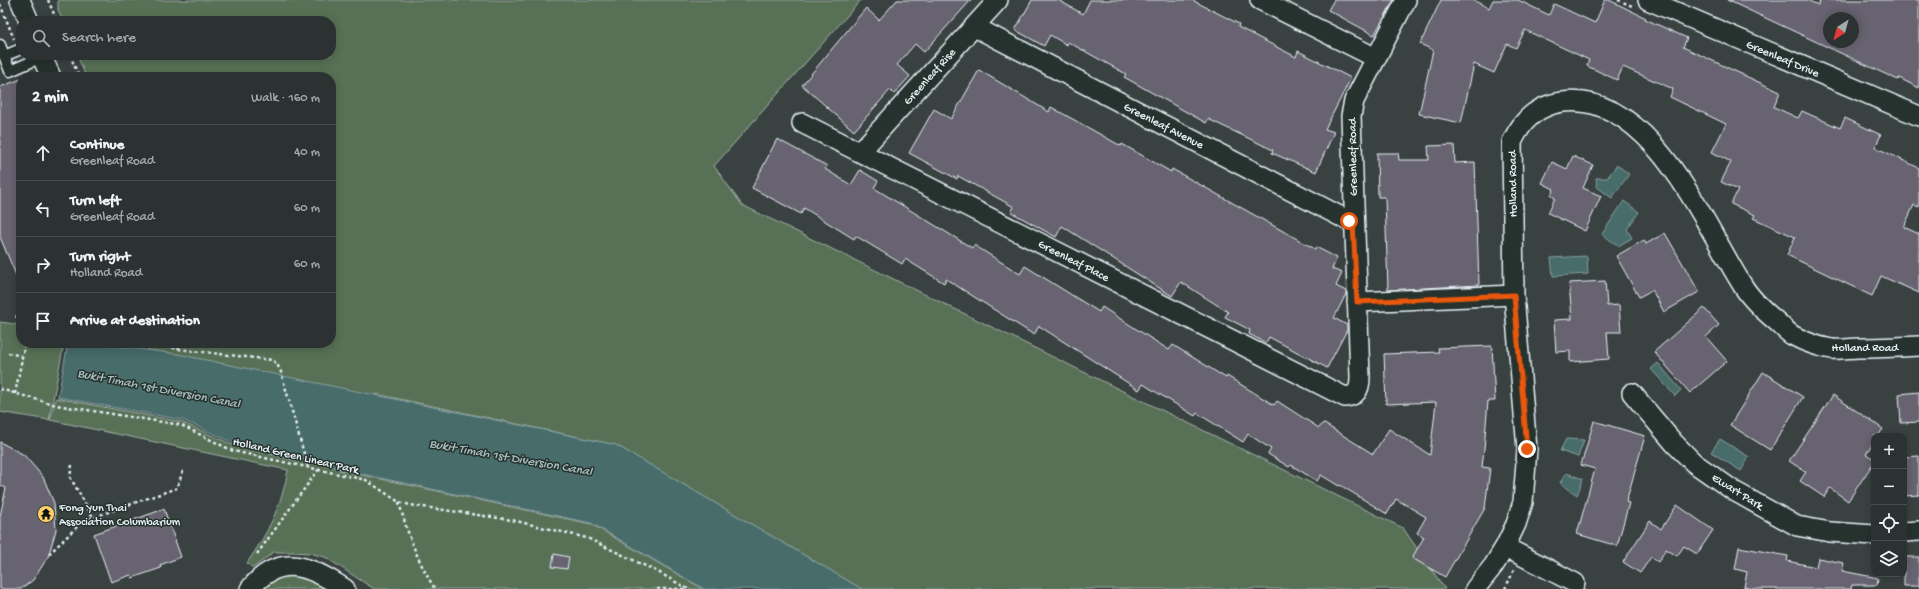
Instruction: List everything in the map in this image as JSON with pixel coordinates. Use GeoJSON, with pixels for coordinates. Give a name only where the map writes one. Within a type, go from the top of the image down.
{"type":"FeatureCollection","features":[{"type":"Feature","properties":{"kind":"street"},"geometry":{"type":"LineString","coordinates":[[20,0],[26,16]]}},
{"type":"Feature","properties":{"kind":"street","name":"Greenleaf Rise"},"geometry":{"type":"LineString","coordinates":[[860,152],[998,0]]}},
{"type":"Feature","properties":{"kind":"street"},"geometry":{"type":"LineString","coordinates":[[1260,0],[1376,58]]}},
{"type":"Feature","properties":{"kind":"street","name":"Greenleaf Road"},"geometry":{"type":"LineString","coordinates":[[1345,397],[1357,394],[1360,387],[1353,223],[1351,116],[1354,101],[1406,0]]}},
{"type":"Feature","properties":{"kind":"street","name":"Greenleaf Drive"},"geometry":{"type":"LineString","coordinates":[[1648,0],[1919,116]]}},
{"type":"Feature","properties":{"kind":"street","name":"Greenleaf Avenue"},"geometry":{"type":"LineString","coordinates":[[975,27],[1353,223]]}},
{"type":"Feature","properties":{"kind":"street"},"geometry":{"type":"LineString","coordinates":[[44,60],[49,72]]}},
{"type":"Feature","properties":{"kind":"street","name":"Holland Road"},"geometry":{"type":"LineString","coordinates":[[1475,589],[1494,565],[1505,547],[1516,524],[1523,502],[1527,449],[1514,295],[1512,142],[1518,128],[1532,114],[1545,107],[1574,101],[1590,103],[1606,108],[1628,120],[1648,137],[1694,200],[1744,287],[1765,312],[1791,334],[1832,349],[1919,346]]}},
{"type":"Feature","properties":{"kind":"street","name":"Greenleaf Place"},"geometry":{"type":"LineString","coordinates":[[802,123],[1345,397]]}},
{"type":"Feature","properties":{"kind":"street"},"geometry":{"type":"LineString","coordinates":[[1357,302],[1514,295]]}},
{"type":"Feature","properties":{"kind":"street","name":"Ewart Park"},"geometry":{"type":"LineString","coordinates":[[1632,393],[1674,443],[1694,463],[1734,491],[1797,526],[1830,532],[1871,535]]}},
{"type":"Feature","properties":{"kind":"street"},"geometry":{"type":"LineString","coordinates":[[1907,532],[1919,531]]}},
{"type":"Feature","properties":{"kind":"street"},"geometry":{"type":"LineString","coordinates":[[1505,547],[1575,583]]}},
{"type":"Feature","properties":{"kind":"street"},"geometry":{"type":"LineString","coordinates":[[250,589],[266,573],[284,567],[312,569],[345,589]]}},
{"type":"Feature","properties":{"kind":"lane"},"geometry":{"type":"LineString","coordinates":[[0,46],[10,71],[33,60]]}},
{"type":"Feature","properties":{"kind":"lane"},"geometry":{"type":"LineString","coordinates":[[4,56],[16,51]]}},
{"type":"Feature","properties":{"kind":"path"},"geometry":{"type":"LineString","coordinates":[[48,0],[55,16]]}},
{"type":"Feature","properties":{"kind":"path"},"geometry":{"type":"LineString","coordinates":[[72,60],[77,72]]}},
{"type":"Feature","properties":{"kind":"path"},"geometry":{"type":"LineString","coordinates":[[15,394],[23,348]]}},
{"type":"Feature","properties":{"kind":"path"},"geometry":{"type":"LineString","coordinates":[[173,348],[272,360],[277,364],[281,372],[308,468]]}},
{"type":"Feature","properties":{"kind":"path"},"geometry":{"type":"LineString","coordinates":[[8,353],[22,356]]}},
{"type":"Feature","properties":{"kind":"path","name":"Holland Green Linear Park"},"geometry":{"type":"LineString","coordinates":[[0,389],[56,405],[181,425],[234,451],[366,480],[399,502],[512,520],[587,538],[658,572],[687,589]]}},
{"type":"Feature","properties":{"kind":"path"},"geometry":{"type":"LineString","coordinates":[[72,465],[70,477],[93,518]]}},
{"type":"Feature","properties":{"kind":"path"},"geometry":{"type":"LineString","coordinates":[[49,554],[83,521],[176,488],[184,468]]}},
{"type":"Feature","properties":{"kind":"path"},"geometry":{"type":"LineString","coordinates":[[257,554],[318,470]]}},
{"type":"Feature","properties":{"kind":"path"},"geometry":{"type":"LineString","coordinates":[[399,502],[408,536],[425,574],[435,589]]}},
{"type":"Feature","properties":{"kind":"path","name":"Holland Green Linear Park"},"geometry":{"type":"LineString","coordinates":[[657,589],[687,589]]}},
{"type":"Feature","properties":{"kind":"green space"},"geometry":{"type":"Polygon","coordinates":[[[58,0],[861,0],[714,166],[742,205],[1403,528],[1445,589],[862,589],[616,445],[376,394],[361,474],[339,470],[591,524],[703,589],[374,589],[325,557],[310,553],[293,552],[274,552],[253,568],[247,563],[261,542],[273,519],[282,495],[288,470],[50,420],[56,398],[182,422],[233,445],[301,462],[246,443],[260,372],[177,354],[148,350],[147,348],[336,348],[336,72],[84,72],[79,60],[336,60],[336,16],[61,16],[58,10],[58,0]]]}},
{"type":"Feature","properties":{"kind":"green space"},"geometry":{"type":"Polygon","coordinates":[[[0,322],[16,324],[16,348],[63,348],[49,420],[0,412],[0,322]]]}},
{"type":"Feature","properties":{"kind":"green space"},"geometry":{"type":"Polygon","coordinates":[[[298,572],[330,589],[258,589],[267,580],[298,572]]]}},
{"type":"Feature","properties":{"kind":"water"},"geometry":{"type":"Polygon","coordinates":[[[1617,165],[1629,174],[1612,198],[1597,187],[1596,178],[1607,178],[1617,165]]]}},
{"type":"Feature","properties":{"kind":"water"},"geometry":{"type":"Polygon","coordinates":[[[1624,201],[1639,212],[1627,229],[1632,238],[1618,246],[1602,234],[1624,201]]]}},
{"type":"Feature","properties":{"kind":"water"},"geometry":{"type":"Polygon","coordinates":[[[1587,256],[1588,274],[1553,276],[1551,258],[1587,256]]]}},
{"type":"Feature","properties":{"kind":"water","name":"Bukit Timah 1st Diversion Canal"},"geometry":{"type":"Polygon","coordinates":[[[67,348],[130,348],[177,354],[616,445],[862,589],[704,589],[591,523],[371,476],[234,443],[183,420],[58,397],[67,348]]]}},
{"type":"Feature","properties":{"kind":"water"},"geometry":{"type":"Polygon","coordinates":[[[1658,363],[1681,390],[1675,396],[1651,369],[1658,363]]]}},
{"type":"Feature","properties":{"kind":"water"},"geometry":{"type":"Polygon","coordinates":[[[1566,439],[1584,440],[1578,457],[1560,451],[1566,439]]]}},
{"type":"Feature","properties":{"kind":"water"},"geometry":{"type":"Polygon","coordinates":[[[1720,439],[1749,457],[1741,471],[1711,452],[1720,439]]]}},
{"type":"Feature","properties":{"kind":"water"},"geometry":{"type":"Polygon","coordinates":[[[1566,473],[1583,479],[1577,495],[1560,483],[1566,473]]]}},
{"type":"Feature","properties":{"kind":"building"},"geometry":{"type":"Polygon","coordinates":[[[897,0],[971,0],[924,52],[915,44],[897,65],[910,76],[894,94],[890,90],[854,131],[802,85],[866,8],[879,20],[897,0]]]}},
{"type":"Feature","properties":{"kind":"building"},"geometry":{"type":"Polygon","coordinates":[[[1032,0],[1058,0],[1083,14],[1090,0],[1192,0],[1239,24],[1238,27],[1296,57],[1298,51],[1351,78],[1325,129],[1334,132],[1316,172],[1272,153],[1273,150],[1208,119],[1206,123],[1124,77],[1126,74],[1068,42],[1067,45],[1050,35],[1044,46],[1015,30],[1032,0]]]}},
{"type":"Feature","properties":{"kind":"building"},"geometry":{"type":"Polygon","coordinates":[[[1334,0],[1394,0],[1374,35],[1328,10],[1334,0]]]}},
{"type":"Feature","properties":{"kind":"building"},"geometry":{"type":"Polygon","coordinates":[[[1441,0],[1473,0],[1489,8],[1493,0],[1518,0],[1549,15],[1554,4],[1595,23],[1605,0],[1609,0],[1646,18],[1645,19],[1687,38],[1683,47],[1780,92],[1774,107],[1798,118],[1802,111],[1840,128],[1845,118],[1881,135],[1875,147],[1919,168],[1919,207],[1914,205],[1904,227],[1919,234],[1919,293],[1881,276],[1872,296],[1787,255],[1795,237],[1753,218],[1755,215],[1731,204],[1738,190],[1721,182],[1731,162],[1712,152],[1726,124],[1670,97],[1673,89],[1623,67],[1617,80],[1587,66],[1589,60],[1525,30],[1516,48],[1507,44],[1494,73],[1474,64],[1461,123],[1419,114],[1433,50],[1420,44],[1441,0]]]}},
{"type":"Feature","properties":{"kind":"building"},"geometry":{"type":"Polygon","coordinates":[[[1727,0],[1807,0],[1818,5],[1821,0],[1919,0],[1919,88],[1899,78],[1898,80],[1830,48],[1859,48],[1859,12],[1823,12],[1823,45],[1727,0]]]}},
{"type":"Feature","properties":{"kind":"building"},"geometry":{"type":"Polygon","coordinates":[[[979,70],[1049,112],[1051,107],[1121,146],[1122,144],[1171,172],[1172,169],[1315,249],[1316,247],[1337,258],[1332,269],[1342,273],[1336,286],[1346,291],[1346,294],[1334,318],[1347,325],[1347,330],[1327,368],[1269,337],[1266,343],[1249,334],[1250,330],[1225,317],[1228,312],[1181,282],[1172,296],[1062,226],[1056,237],[1011,212],[1014,207],[958,176],[957,179],[909,153],[934,109],[951,119],[979,70]]]}},
{"type":"Feature","properties":{"kind":"building"},"geometry":{"type":"Polygon","coordinates":[[[16,81],[16,275],[0,237],[0,87],[16,81]]]}},
{"type":"Feature","properties":{"kind":"building"},"geometry":{"type":"Polygon","coordinates":[[[777,139],[827,166],[825,169],[851,185],[860,170],[878,181],[874,188],[972,248],[974,245],[1020,274],[1025,266],[1099,312],[1102,307],[1169,350],[1173,345],[1226,378],[1227,376],[1274,405],[1277,401],[1319,428],[1323,423],[1373,454],[1389,429],[1430,455],[1436,402],[1386,404],[1384,354],[1439,352],[1438,348],[1492,346],[1495,401],[1488,401],[1482,467],[1490,468],[1485,508],[1445,577],[1412,558],[1424,537],[1417,533],[1426,517],[1396,499],[1387,514],[1321,475],[1317,481],[1291,465],[1289,467],[1268,454],[1271,449],[1248,434],[1243,442],[1197,413],[1195,416],[1143,384],[1139,390],[1039,326],[1034,335],[946,279],[944,283],[905,259],[902,264],[856,236],[854,239],[804,208],[801,214],[752,188],[777,139]]]}},
{"type":"Feature","properties":{"kind":"building"},"geometry":{"type":"Polygon","coordinates":[[[1454,145],[1455,163],[1475,162],[1479,285],[1388,290],[1385,197],[1378,197],[1377,153],[1398,153],[1399,160],[1429,160],[1428,146],[1454,145]]]}},
{"type":"Feature","properties":{"kind":"building"},"geometry":{"type":"Polygon","coordinates":[[[1573,156],[1593,165],[1583,188],[1601,196],[1585,231],[1548,213],[1555,198],[1551,195],[1554,189],[1542,183],[1552,162],[1567,169],[1573,156]]]}},
{"type":"Feature","properties":{"kind":"building"},"geometry":{"type":"Polygon","coordinates":[[[1665,233],[1699,292],[1664,312],[1652,290],[1639,297],[1616,256],[1644,240],[1646,244],[1665,233]]]}},
{"type":"Feature","properties":{"kind":"building"},"geometry":{"type":"Polygon","coordinates":[[[1605,281],[1607,306],[1619,305],[1621,332],[1607,332],[1609,359],[1570,362],[1570,351],[1556,352],[1554,320],[1572,319],[1569,283],[1605,281]]]}},
{"type":"Feature","properties":{"kind":"building"},"geometry":{"type":"Polygon","coordinates":[[[1704,308],[1719,325],[1706,337],[1727,361],[1690,393],[1654,352],[1704,308]]]}},
{"type":"Feature","properties":{"kind":"building"},"geometry":{"type":"Polygon","coordinates":[[[1763,372],[1803,397],[1770,450],[1730,425],[1763,372]]]}},
{"type":"Feature","properties":{"kind":"building"},"geometry":{"type":"Polygon","coordinates":[[[1919,392],[1919,422],[1901,423],[1899,394],[1919,392]]]}},
{"type":"Feature","properties":{"kind":"building"},"geometry":{"type":"Polygon","coordinates":[[[1833,395],[1883,429],[1880,433],[1871,433],[1871,446],[1866,454],[1871,457],[1871,466],[1848,501],[1830,488],[1824,497],[1800,481],[1806,472],[1789,461],[1833,395]]]}},
{"type":"Feature","properties":{"kind":"building"},"geometry":{"type":"Polygon","coordinates":[[[1594,421],[1645,436],[1626,502],[1629,503],[1617,546],[1577,534],[1595,469],[1581,465],[1594,421]]]}},
{"type":"Feature","properties":{"kind":"building"},"geometry":{"type":"Polygon","coordinates":[[[0,442],[24,455],[43,477],[54,503],[56,530],[48,557],[33,580],[21,589],[0,589],[0,516],[6,488],[0,485],[0,442]]]}},
{"type":"Feature","properties":{"kind":"building"},"geometry":{"type":"Polygon","coordinates":[[[1919,456],[1919,495],[1907,496],[1907,457],[1919,456]]]}},
{"type":"Feature","properties":{"kind":"building"},"geometry":{"type":"Polygon","coordinates":[[[1677,505],[1713,530],[1697,554],[1684,546],[1677,556],[1666,549],[1658,562],[1651,557],[1640,573],[1623,562],[1650,521],[1661,529],[1677,505]]]}},
{"type":"Feature","properties":{"kind":"building"},"geometry":{"type":"Polygon","coordinates":[[[164,509],[181,557],[160,565],[161,568],[132,578],[131,575],[111,582],[94,534],[164,509]]]}},
{"type":"Feature","properties":{"kind":"building"},"geometry":{"type":"Polygon","coordinates":[[[1739,547],[1788,556],[1787,561],[1816,567],[1818,558],[1844,563],[1842,571],[1878,578],[1877,585],[1852,585],[1851,589],[1753,589],[1744,587],[1747,572],[1735,569],[1739,547]]]}},
{"type":"Feature","properties":{"kind":"building"},"geometry":{"type":"Polygon","coordinates":[[[554,554],[569,557],[567,569],[552,567],[554,554]]]}},
{"type":"Feature","properties":{"kind":"building"},"geometry":{"type":"Polygon","coordinates":[[[1907,557],[1919,557],[1919,586],[1904,586],[1904,577],[1907,577],[1907,557]]]}},
{"type":"Feature","properties":{"kind":"place","name":"Fong Yun Thai Association Columbarium"},"geometry":{"type":"Point","coordinates":[46,514]}},
{"type":"Feature","properties":{"kind":"route"},"geometry":{"type":"LineString","coordinates":[[1349,221],[1353,223],[1357,302],[1514,295],[1527,449]]}}]}
